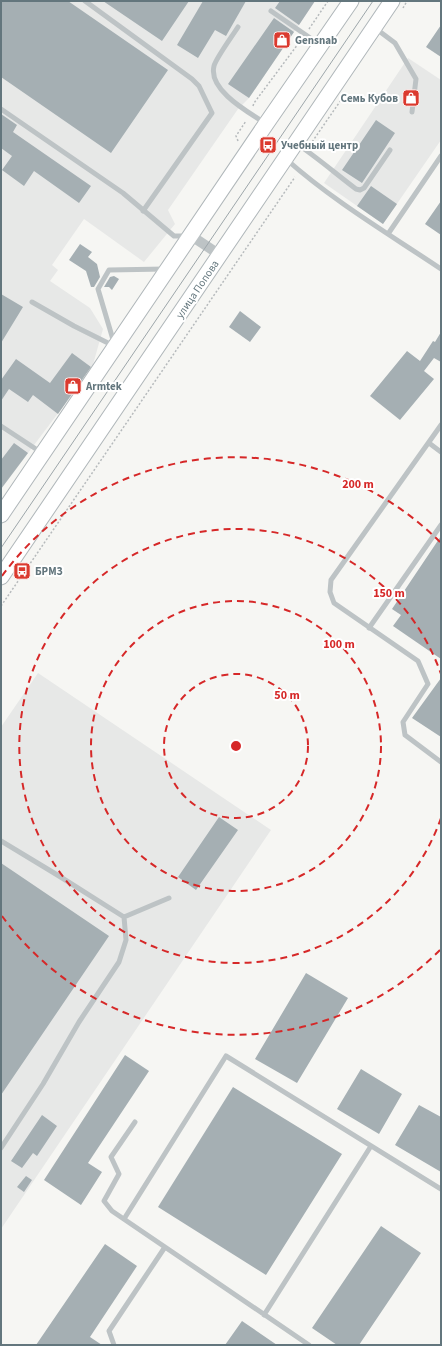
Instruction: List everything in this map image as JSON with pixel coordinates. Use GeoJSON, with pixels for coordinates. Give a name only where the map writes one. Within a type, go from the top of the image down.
{"type":"FeatureCollection","features":[{"type":"Feature","properties":{"kind":"main road"},"geometry":{"type":"LineString","coordinates":[[1,515],[190,235],[351,1]]}},
{"type":"Feature","properties":{"kind":"main road","name":"улица Попова"},"geometry":{"type":"LineString","coordinates":[[1,577],[286,159],[301,147],[374,27],[392,1]]}},
{"type":"Feature","properties":{"kind":"street"},"geometry":{"type":"LineString","coordinates":[[190,235],[220,255]]}},
{"type":"Feature","properties":{"kind":"lane"},"geometry":{"type":"LineString","coordinates":[[85,1],[192,79],[199,86],[212,113],[143,211]]}},
{"type":"Feature","properties":{"kind":"lane"},"geometry":{"type":"LineString","coordinates":[[271,11],[321,45]]}},
{"type":"Feature","properties":{"kind":"lane"},"geometry":{"type":"LineString","coordinates":[[238,27],[214,65],[215,76],[219,86],[230,100],[266,124]]}},
{"type":"Feature","properties":{"kind":"lane"},"geometry":{"type":"LineString","coordinates":[[374,27],[394,43],[416,78],[412,112]]}},
{"type":"Feature","properties":{"kind":"lane"},"geometry":{"type":"LineString","coordinates":[[1,109],[123,193],[174,236],[190,235]]}},
{"type":"Feature","properties":{"kind":"lane"},"geometry":{"type":"LineString","coordinates":[[301,147],[356,189],[360,190],[364,188],[390,150]]}},
{"type":"Feature","properties":{"kind":"lane"},"geometry":{"type":"LineString","coordinates":[[388,234],[441,156]]}},
{"type":"Feature","properties":{"kind":"lane"},"geometry":{"type":"LineString","coordinates":[[286,159],[361,216],[441,269]]}},
{"type":"Feature","properties":{"kind":"lane"},"geometry":{"type":"LineString","coordinates":[[115,346],[98,289],[109,270],[168,269]]}},
{"type":"Feature","properties":{"kind":"lane"},"geometry":{"type":"LineString","coordinates":[[32,302],[74,326],[115,346]]}},
{"type":"Feature","properties":{"kind":"lane"},"geometry":{"type":"LineString","coordinates":[[441,425],[331,580],[330,592],[334,603],[418,661],[428,684],[403,722],[405,736],[441,762]]}},
{"type":"Feature","properties":{"kind":"lane"},"geometry":{"type":"LineString","coordinates":[[1,426],[42,454]]}},
{"type":"Feature","properties":{"kind":"lane"},"geometry":{"type":"LineString","coordinates":[[428,443],[441,452]]}},
{"type":"Feature","properties":{"kind":"lane"},"geometry":{"type":"LineString","coordinates":[[369,628],[441,524]]}},
{"type":"Feature","properties":{"kind":"lane"},"geometry":{"type":"LineString","coordinates":[[1,841],[124,917]]}},
{"type":"Feature","properties":{"kind":"lane"},"geometry":{"type":"LineString","coordinates":[[124,917],[169,898]]}},
{"type":"Feature","properties":{"kind":"lane"},"geometry":{"type":"LineString","coordinates":[[1,1148],[39,1090],[79,1022],[119,962],[126,940],[124,917]]}},
{"type":"Feature","properties":{"kind":"lane"},"geometry":{"type":"LineString","coordinates":[[124,1219],[226,1056],[441,1189]]}},
{"type":"Feature","properties":{"kind":"lane"},"geometry":{"type":"LineString","coordinates":[[135,1122],[111,1157],[119,1174],[104,1201],[112,1211],[309,1345]]}},
{"type":"Feature","properties":{"kind":"lane"},"geometry":{"type":"LineString","coordinates":[[264,1314],[372,1146]]}},
{"type":"Feature","properties":{"kind":"lane"},"geometry":{"type":"LineString","coordinates":[[114,1345],[109,1331],[165,1247]]}},
{"type":"Feature","properties":{"kind":"path"},"geometry":{"type":"LineString","coordinates":[[301,147],[341,99]]}},
{"type":"Feature","properties":{"kind":"path"},"geometry":{"type":"LineString","coordinates":[[1,606],[2,602],[299,170]]}},
{"type":"Feature","properties":{"kind":"shaded area"},"geometry":{"type":"Polygon","coordinates":[[[1,1],[315,1],[249,98],[238,109],[168,210],[175,224],[144,262],[84,219],[52,265],[58,270],[50,281],[90,308],[103,329],[92,368],[1,489],[1,1]]]}},
{"type":"Feature","properties":{"kind":"shaded area"},"geometry":{"type":"Polygon","coordinates":[[[408,58],[441,80],[441,140],[383,224],[324,183],[408,58]]]}},
{"type":"Feature","properties":{"kind":"shaded area"},"geometry":{"type":"Polygon","coordinates":[[[38,673],[271,830],[1,1229],[1,727],[38,673]]]}},
{"type":"Feature","properties":{"kind":"building"},"geometry":{"type":"Polygon","coordinates":[[[1,1],[68,1],[168,70],[111,153],[1,77],[1,1]]]}},
{"type":"Feature","properties":{"kind":"building"},"geometry":{"type":"Polygon","coordinates":[[[103,1],[189,1],[162,41],[103,1]]]}},
{"type":"Feature","properties":{"kind":"building"},"geometry":{"type":"Polygon","coordinates":[[[203,1],[246,1],[226,36],[215,30],[198,58],[177,45],[203,1]]]}},
{"type":"Feature","properties":{"kind":"building"},"geometry":{"type":"Polygon","coordinates":[[[280,1],[315,1],[299,25],[275,8],[280,1]]]}},
{"type":"Feature","properties":{"kind":"building"},"geometry":{"type":"Polygon","coordinates":[[[274,18],[294,32],[249,98],[228,84],[274,18]]]}},
{"type":"Feature","properties":{"kind":"building"},"geometry":{"type":"Polygon","coordinates":[[[441,25],[441,57],[426,47],[441,25]]]}},
{"type":"Feature","properties":{"kind":"building"},"geometry":{"type":"Polygon","coordinates":[[[1,114],[17,125],[13,132],[91,186],[79,203],[34,171],[24,186],[2,170],[12,156],[1,148],[1,114]]]}},
{"type":"Feature","properties":{"kind":"building"},"geometry":{"type":"Polygon","coordinates":[[[376,120],[395,133],[362,183],[342,170],[376,120]]]}},
{"type":"Feature","properties":{"kind":"building"},"geometry":{"type":"Polygon","coordinates":[[[371,186],[397,204],[383,224],[357,206],[371,186]]]}},
{"type":"Feature","properties":{"kind":"building"},"geometry":{"type":"Polygon","coordinates":[[[441,201],[441,235],[425,224],[441,201]]]}},
{"type":"Feature","properties":{"kind":"building"},"geometry":{"type":"Polygon","coordinates":[[[80,244],[92,252],[88,257],[97,264],[100,277],[94,287],[91,287],[86,271],[69,260],[80,244]]]}},
{"type":"Feature","properties":{"kind":"building"},"geometry":{"type":"Polygon","coordinates":[[[114,276],[119,279],[112,290],[109,287],[104,287],[110,277],[114,276]]]}},
{"type":"Feature","properties":{"kind":"building"},"geometry":{"type":"Polygon","coordinates":[[[1,294],[23,307],[1,343],[1,294]]]}},
{"type":"Feature","properties":{"kind":"building"},"geometry":{"type":"Polygon","coordinates":[[[240,311],[261,327],[250,342],[229,327],[240,311]]]}},
{"type":"Feature","properties":{"kind":"building"},"geometry":{"type":"Polygon","coordinates":[[[441,332],[441,362],[434,358],[424,371],[434,379],[400,420],[370,396],[407,351],[420,361],[433,341],[435,342],[441,332]]]}},
{"type":"Feature","properties":{"kind":"building"},"geometry":{"type":"Polygon","coordinates":[[[72,353],[91,367],[58,414],[33,395],[28,402],[9,389],[1,401],[1,380],[16,359],[50,383],[72,353]]]}},
{"type":"Feature","properties":{"kind":"building"},"geometry":{"type":"Polygon","coordinates":[[[14,443],[28,453],[1,489],[1,460],[14,443]]]}},
{"type":"Feature","properties":{"kind":"building"},"geometry":{"type":"Polygon","coordinates":[[[441,536],[441,659],[393,626],[401,615],[392,609],[441,536]]]}},
{"type":"Feature","properties":{"kind":"building"},"geometry":{"type":"Polygon","coordinates":[[[441,678],[441,737],[412,718],[441,678]]]}},
{"type":"Feature","properties":{"kind":"building"},"geometry":{"type":"Polygon","coordinates":[[[219,817],[238,830],[196,890],[178,877],[219,817]]]}},
{"type":"Feature","properties":{"kind":"building"},"geometry":{"type":"Polygon","coordinates":[[[1,863],[109,936],[1,1095],[1,863]]]}},
{"type":"Feature","properties":{"kind":"building"},"geometry":{"type":"Polygon","coordinates":[[[306,973],[348,998],[297,1083],[255,1059],[306,973]]]}},
{"type":"Feature","properties":{"kind":"building"},"geometry":{"type":"Polygon","coordinates":[[[125,1055],[149,1071],[88,1163],[102,1172],[81,1205],[44,1180],[125,1055]]]}},
{"type":"Feature","properties":{"kind":"building"},"geometry":{"type":"Polygon","coordinates":[[[361,1069],[402,1094],[379,1134],[337,1109],[361,1069]]]}},
{"type":"Feature","properties":{"kind":"building"},"geometry":{"type":"Polygon","coordinates":[[[233,1087],[342,1154],[266,1275],[158,1207],[233,1087]]]}},
{"type":"Feature","properties":{"kind":"building"},"geometry":{"type":"Polygon","coordinates":[[[419,1105],[441,1117],[441,1172],[395,1145],[419,1105]]]}},
{"type":"Feature","properties":{"kind":"building"},"geometry":{"type":"Polygon","coordinates":[[[42,1115],[57,1126],[37,1156],[33,1153],[22,1168],[11,1161],[42,1115]]]}},
{"type":"Feature","properties":{"kind":"building"},"geometry":{"type":"Polygon","coordinates":[[[26,1176],[32,1180],[24,1192],[17,1187],[26,1176]]]}},
{"type":"Feature","properties":{"kind":"building"},"geometry":{"type":"Polygon","coordinates":[[[381,1226],[421,1253],[359,1345],[337,1345],[312,1328],[381,1226]]]}},
{"type":"Feature","properties":{"kind":"building"},"geometry":{"type":"Polygon","coordinates":[[[105,1244],[137,1266],[90,1337],[102,1345],[36,1345],[105,1244]]]}},
{"type":"Feature","properties":{"kind":"building"},"geometry":{"type":"Polygon","coordinates":[[[242,1321],[277,1345],[225,1345],[242,1321]]]}},
{"type":"Feature","properties":{"kind":"tram line"},"geometry":{"type":"LineString","coordinates":[[1,548],[373,1]]}},
{"type":"Feature","properties":{"kind":"place","name":"Gensnab"},"geometry":{"type":"Point","coordinates":[282,40]}},
{"type":"Feature","properties":{"kind":"place","name":"Семь Кубов"},"geometry":{"type":"Point","coordinates":[411,98]}},
{"type":"Feature","properties":{"kind":"place","name":"Учебный центр"},"geometry":{"type":"Point","coordinates":[268,145]}},
{"type":"Feature","properties":{"kind":"place","name":"Armtek"},"geometry":{"type":"Point","coordinates":[73,386]}},
{"type":"Feature","properties":{"kind":"place","name":"БРМЗ"},"geometry":{"type":"Point","coordinates":[22,571]}}]}
